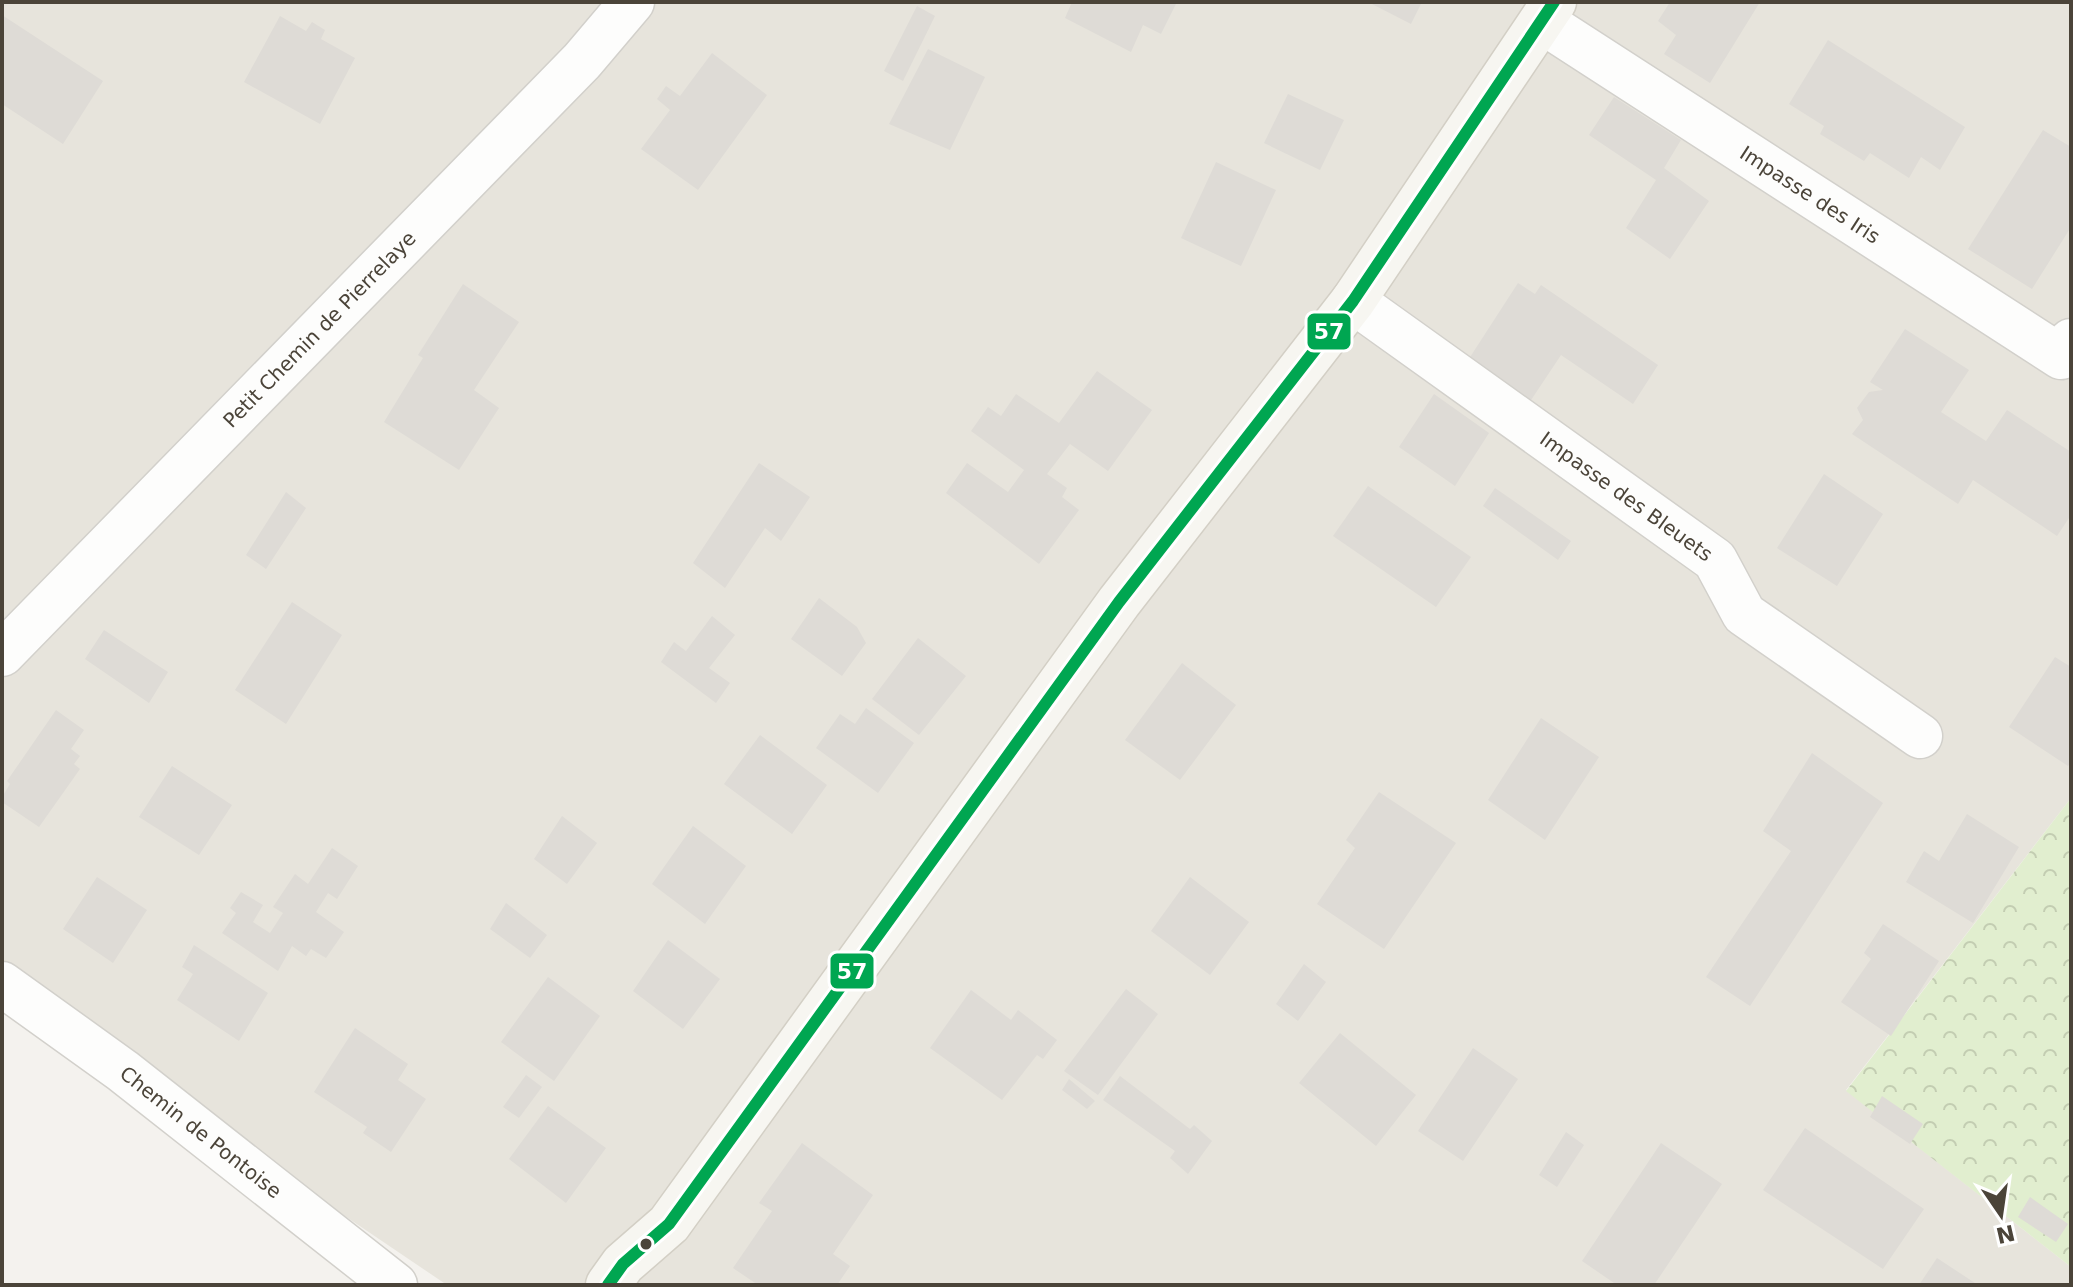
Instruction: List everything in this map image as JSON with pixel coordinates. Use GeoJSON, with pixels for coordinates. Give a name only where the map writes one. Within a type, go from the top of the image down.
{"type":"FeatureCollection","features":[{"type":"Feature","properties":{"kind":"street","name":"Petit Chemin de Pierrelaye"},"geometry":{"type":"LineString","coordinates":[[2,654],[582,61],[632,2]]}},
{"type":"Feature","properties":{"kind":"street"},"geometry":{"type":"LineString","coordinates":[[640,1285],[669,1224],[1119,602],[1353,301],[1548,12]]}},
{"type":"Feature","properties":{"kind":"street","name":"Impasse des Iris"},"geometry":{"type":"LineString","coordinates":[[1548,12],[2061,357],[2071,341]]}},
{"type":"Feature","properties":{"kind":"street","name":"Impasse des Bleuets"},"geometry":{"type":"LineString","coordinates":[[1353,301],[1715,560],[1744,614],[1920,736]]}},
{"type":"Feature","properties":{"kind":"street","name":"Chemin de Pontoise"},"geometry":{"type":"LineString","coordinates":[[2,984],[123,1071],[395,1285]]}},
{"type":"Feature","properties":{"kind":"street"},"geometry":{"type":"LineString","coordinates":[[608,1285],[623,1264],[669,1224]]}},
{"type":"Feature","properties":{"kind":"shaded area"},"geometry":{"type":"Polygon","coordinates":[[[2,2],[2071,2],[2071,798],[1846,1090],[2071,1267],[2071,1285],[447,1285],[2,984],[2,2]]]}},
{"type":"Feature","properties":{"kind":"green space"},"geometry":{"type":"Polygon","coordinates":[[[2071,798],[2071,1267],[1846,1091],[2071,798]]]}},
{"type":"Feature","properties":{"kind":"building"},"geometry":{"type":"Polygon","coordinates":[[[1072,2],[1177,2],[1161,34],[1143,25],[1131,52],[1065,18],[1072,2]]]}},
{"type":"Feature","properties":{"kind":"building"},"geometry":{"type":"Polygon","coordinates":[[[1368,2],[1422,2],[1411,24],[1368,2]]]}},
{"type":"Feature","properties":{"kind":"building"},"geometry":{"type":"Polygon","coordinates":[[[1670,2],[1760,2],[1710,83],[1664,54],[1676,35],[1658,21],[1670,2]]]}},
{"type":"Feature","properties":{"kind":"building"},"geometry":{"type":"Polygon","coordinates":[[[917,6],[935,16],[903,81],[884,71],[917,6]]]}},
{"type":"Feature","properties":{"kind":"building"},"geometry":{"type":"Polygon","coordinates":[[[2,15],[103,81],[63,144],[2,104],[2,15]]]}},
{"type":"Feature","properties":{"kind":"building"},"geometry":{"type":"Polygon","coordinates":[[[280,16],[306,31],[312,22],[325,30],[321,39],[355,58],[320,124],[244,82],[280,16]]]}},
{"type":"Feature","properties":{"kind":"building"},"geometry":{"type":"Polygon","coordinates":[[[1828,40],[1965,127],[1940,170],[1921,157],[1909,178],[1870,153],[1864,161],[1820,134],[1824,126],[1789,104],[1828,40]]]}},
{"type":"Feature","properties":{"kind":"building"},"geometry":{"type":"Polygon","coordinates":[[[928,49],[985,77],[950,150],[889,124],[928,49]]]}},
{"type":"Feature","properties":{"kind":"building"},"geometry":{"type":"Polygon","coordinates":[[[712,53],[767,95],[698,190],[641,149],[670,110],[657,99],[666,86],[680,96],[712,53]]]}},
{"type":"Feature","properties":{"kind":"building"},"geometry":{"type":"Polygon","coordinates":[[[1288,94],[1344,120],[1320,170],[1264,143],[1288,94]]]}},
{"type":"Feature","properties":{"kind":"building"},"geometry":{"type":"Polygon","coordinates":[[[1614,97],[1681,140],[1664,168],[1709,201],[1670,259],[1626,228],[1656,180],[1589,135],[1614,97]]]}},
{"type":"Feature","properties":{"kind":"building"},"geometry":{"type":"Polygon","coordinates":[[[2043,130],[2071,147],[2071,227],[2032,289],[1968,249],[2043,130]]]}},
{"type":"Feature","properties":{"kind":"building"},"geometry":{"type":"Polygon","coordinates":[[[1216,162],[1276,190],[1241,266],[1181,238],[1216,162]]]}},
{"type":"Feature","properties":{"kind":"building"},"geometry":{"type":"Polygon","coordinates":[[[1518,283],[1535,294],[1541,285],[1658,365],[1633,404],[1561,355],[1525,409],[1463,368],[1518,283]]]}},
{"type":"Feature","properties":{"kind":"building"},"geometry":{"type":"Polygon","coordinates":[[[463,284],[519,322],[474,390],[499,408],[459,470],[384,422],[423,358],[418,355],[463,284]]]}},
{"type":"Feature","properties":{"kind":"building"},"geometry":{"type":"Polygon","coordinates":[[[1905,329],[1969,370],[1941,412],[1986,441],[2007,410],[2071,452],[2071,515],[2057,536],[1973,480],[1958,504],[1852,434],[1863,420],[1857,408],[1869,392],[1883,390],[1870,382],[1905,329]]]}},
{"type":"Feature","properties":{"kind":"building"},"geometry":{"type":"Polygon","coordinates":[[[1097,371],[1152,410],[1108,471],[1070,444],[1047,474],[1067,488],[1062,497],[1079,510],[1039,564],[946,493],[967,463],[1008,492],[1024,470],[971,431],[988,407],[1001,416],[1016,394],[1059,423],[1097,371]]]}},
{"type":"Feature","properties":{"kind":"building"},"geometry":{"type":"Polygon","coordinates":[[[1434,394],[1489,433],[1455,486],[1399,447],[1434,394]]]}},
{"type":"Feature","properties":{"kind":"building"},"geometry":{"type":"Polygon","coordinates":[[[759,463],[810,497],[781,541],[765,528],[725,588],[693,563],[759,463]]]}},
{"type":"Feature","properties":{"kind":"building"},"geometry":{"type":"Polygon","coordinates":[[[1824,474],[1883,514],[1837,586],[1777,548],[1824,474]]]}},
{"type":"Feature","properties":{"kind":"building"},"geometry":{"type":"Polygon","coordinates":[[[1368,486],[1471,557],[1436,607],[1333,536],[1368,486]]]}},
{"type":"Feature","properties":{"kind":"building"},"geometry":{"type":"Polygon","coordinates":[[[1495,488],[1571,541],[1558,560],[1483,506],[1495,488]]]}},
{"type":"Feature","properties":{"kind":"building"},"geometry":{"type":"Polygon","coordinates":[[[286,492],[306,508],[266,569],[246,555],[286,492]]]}},
{"type":"Feature","properties":{"kind":"building"},"geometry":{"type":"Polygon","coordinates":[[[819,598],[857,627],[866,643],[842,676],[791,639],[819,598]]]}},
{"type":"Feature","properties":{"kind":"building"},"geometry":{"type":"Polygon","coordinates":[[[292,602],[342,635],[286,724],[235,690],[292,602]]]}},
{"type":"Feature","properties":{"kind":"building"},"geometry":{"type":"Polygon","coordinates":[[[712,616],[735,635],[709,668],[730,683],[716,703],[661,662],[674,642],[686,651],[712,616]]]}},
{"type":"Feature","properties":{"kind":"building"},"geometry":{"type":"Polygon","coordinates":[[[104,630],[168,672],[149,703],[85,659],[104,630]]]}},
{"type":"Feature","properties":{"kind":"building"},"geometry":{"type":"Polygon","coordinates":[[[918,638],[966,676],[919,735],[872,699],[918,638]]]}},
{"type":"Feature","properties":{"kind":"building"},"geometry":{"type":"Polygon","coordinates":[[[2055,657],[2071,667],[2071,762],[2068,766],[2009,727],[2055,657]]]}},
{"type":"Feature","properties":{"kind":"building"},"geometry":{"type":"Polygon","coordinates":[[[1182,663],[1236,705],[1180,780],[1125,740],[1182,663]]]}},
{"type":"Feature","properties":{"kind":"building"},"geometry":{"type":"Polygon","coordinates":[[[866,708],[914,743],[878,793],[816,748],[840,714],[855,724],[866,708]]]}},
{"type":"Feature","properties":{"kind":"building"},"geometry":{"type":"Polygon","coordinates":[[[56,710],[84,730],[71,749],[80,756],[74,764],[80,769],[39,827],[2,802],[2,797],[10,784],[7,781],[56,710]]]}},
{"type":"Feature","properties":{"kind":"building"},"geometry":{"type":"Polygon","coordinates":[[[1541,718],[1599,757],[1545,840],[1488,800],[1541,718]]]}},
{"type":"Feature","properties":{"kind":"building"},"geometry":{"type":"Polygon","coordinates":[[[760,735],[827,785],[792,834],[724,784],[760,735]]]}},
{"type":"Feature","properties":{"kind":"building"},"geometry":{"type":"Polygon","coordinates":[[[1812,753],[1883,803],[1750,1006],[1706,977],[1791,851],[1763,831],[1812,753]]]}},
{"type":"Feature","properties":{"kind":"building"},"geometry":{"type":"Polygon","coordinates":[[[172,766],[232,805],[199,855],[139,817],[172,766]]]}},
{"type":"Feature","properties":{"kind":"building"},"geometry":{"type":"Polygon","coordinates":[[[1379,792],[1456,843],[1384,949],[1317,904],[1355,848],[1346,840],[1379,792]]]}},
{"type":"Feature","properties":{"kind":"building"},"geometry":{"type":"Polygon","coordinates":[[[1967,814],[2019,847],[1973,923],[1906,882],[1924,851],[1939,861],[1967,814]]]}},
{"type":"Feature","properties":{"kind":"building"},"geometry":{"type":"Polygon","coordinates":[[[562,816],[597,843],[567,884],[534,859],[562,816]]]}},
{"type":"Feature","properties":{"kind":"building"},"geometry":{"type":"Polygon","coordinates":[[[693,826],[746,866],[705,924],[652,884],[693,826]]]}},
{"type":"Feature","properties":{"kind":"building"},"geometry":{"type":"Polygon","coordinates":[[[332,848],[358,866],[337,899],[328,893],[316,912],[344,932],[326,958],[311,949],[306,956],[292,946],[278,971],[222,933],[236,913],[230,908],[241,892],[263,905],[253,922],[270,933],[283,913],[273,907],[295,874],[308,884],[332,848]]]}},
{"type":"Feature","properties":{"kind":"building"},"geometry":{"type":"Polygon","coordinates":[[[97,877],[147,910],[113,963],[63,929],[97,877]]]}},
{"type":"Feature","properties":{"kind":"building"},"geometry":{"type":"Polygon","coordinates":[[[1190,877],[1249,922],[1210,975],[1151,931],[1190,877]]]}},
{"type":"Feature","properties":{"kind":"building"},"geometry":{"type":"Polygon","coordinates":[[[506,903],[547,935],[530,958],[490,929],[506,903]]]}},
{"type":"Feature","properties":{"kind":"building"},"geometry":{"type":"Polygon","coordinates":[[[1883,924],[1939,961],[1891,1036],[1841,1002],[1871,959],[1864,953],[1883,924]]]}},
{"type":"Feature","properties":{"kind":"building"},"geometry":{"type":"Polygon","coordinates":[[[668,940],[720,979],[683,1029],[633,991],[668,940]]]}},
{"type":"Feature","properties":{"kind":"building"},"geometry":{"type":"Polygon","coordinates":[[[194,945],[268,993],[239,1041],[177,1000],[193,974],[182,967],[194,945]]]}},
{"type":"Feature","properties":{"kind":"building"},"geometry":{"type":"Polygon","coordinates":[[[1304,964],[1326,982],[1298,1021],[1276,1004],[1304,964]]]}},
{"type":"Feature","properties":{"kind":"building"},"geometry":{"type":"Polygon","coordinates":[[[548,977],[600,1016],[554,1081],[501,1042],[548,977]]]}},
{"type":"Feature","properties":{"kind":"building"},"geometry":{"type":"Polygon","coordinates":[[[1126,989],[1158,1014],[1098,1095],[1064,1071],[1126,989]]]}},
{"type":"Feature","properties":{"kind":"building"},"geometry":{"type":"Polygon","coordinates":[[[971,990],[1011,1020],[1018,1010],[1057,1040],[1043,1059],[1037,1055],[1002,1100],[930,1048],[971,990]]]}},
{"type":"Feature","properties":{"kind":"building"},"geometry":{"type":"Polygon","coordinates":[[[355,1028],[408,1064],[398,1080],[426,1099],[391,1152],[363,1133],[367,1127],[314,1092],[355,1028]]]}},
{"type":"Feature","properties":{"kind":"building"},"geometry":{"type":"Polygon","coordinates":[[[1340,1033],[1416,1095],[1376,1146],[1299,1083],[1340,1033]]]}},
{"type":"Feature","properties":{"kind":"building"},"geometry":{"type":"Polygon","coordinates":[[[1473,1048],[1518,1079],[1463,1161],[1418,1131],[1473,1048]]]}},
{"type":"Feature","properties":{"kind":"building"},"geometry":{"type":"Polygon","coordinates":[[[526,1075],[542,1087],[519,1118],[503,1107],[526,1075]]]}},
{"type":"Feature","properties":{"kind":"building"},"geometry":{"type":"Polygon","coordinates":[[[1120,1076],[1190,1129],[1194,1125],[1212,1141],[1188,1174],[1170,1158],[1175,1151],[1103,1100],[1120,1076]]]}},
{"type":"Feature","properties":{"kind":"building"},"geometry":{"type":"Polygon","coordinates":[[[1069,1079],[1095,1101],[1087,1109],[1062,1090],[1069,1079]]]}},
{"type":"Feature","properties":{"kind":"building"},"geometry":{"type":"Polygon","coordinates":[[[1882,1096],[1923,1124],[1910,1144],[1870,1117],[1882,1096]]]}},
{"type":"Feature","properties":{"kind":"building"},"geometry":{"type":"Polygon","coordinates":[[[548,1106],[606,1148],[566,1203],[509,1159],[548,1106]]]}},
{"type":"Feature","properties":{"kind":"building"},"geometry":{"type":"Polygon","coordinates":[[[1805,1128],[1924,1209],[1883,1269],[1763,1190],[1805,1128]]]}},
{"type":"Feature","properties":{"kind":"building"},"geometry":{"type":"Polygon","coordinates":[[[1566,1132],[1584,1145],[1557,1187],[1539,1175],[1566,1132]]]}},
{"type":"Feature","properties":{"kind":"building"},"geometry":{"type":"Polygon","coordinates":[[[802,1143],[873,1195],[833,1254],[850,1266],[837,1285],[758,1285],[733,1268],[772,1211],[759,1203],[802,1143]]]}},
{"type":"Feature","properties":{"kind":"building"},"geometry":{"type":"Polygon","coordinates":[[[1661,1143],[1722,1184],[1654,1285],[1617,1285],[1582,1261],[1661,1143]]]}},
{"type":"Feature","properties":{"kind":"building"},"geometry":{"type":"Polygon","coordinates":[[[2030,1197],[2068,1224],[2056,1242],[2018,1217],[2030,1197]]]}},
{"type":"Feature","properties":{"kind":"building"},"geometry":{"type":"Polygon","coordinates":[[[1937,1258],[1978,1285],[1919,1285],[1937,1258]]]}},
{"type":"Feature","properties":{"kind":"transit line","name":"57"},"geometry":{"type":"LineString","coordinates":[[608,1285],[623,1264],[669,1224],[1119,602],[1353,301],[1554,2]]}}]}
